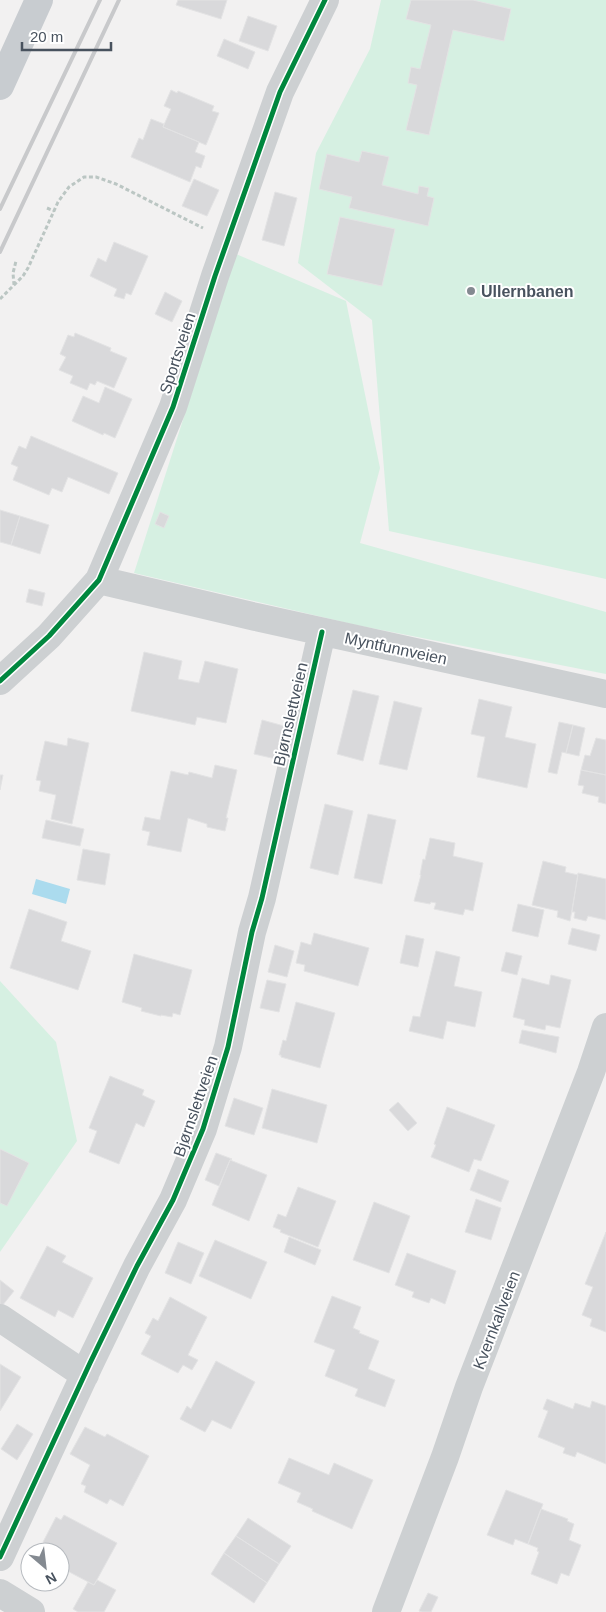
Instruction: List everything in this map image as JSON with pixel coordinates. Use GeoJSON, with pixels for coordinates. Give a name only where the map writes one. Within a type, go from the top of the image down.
{"type":"FeatureCollection","features":[{"type":"Feature","properties":{"kind":"main road"},"geometry":{"type":"LineString","coordinates":[[0,86],[39,0]]}},
{"type":"Feature","properties":{"kind":"street","name":"Sportsveien"},"geometry":{"type":"LineString","coordinates":[[0,681],[49,636],[99,580],[173,406],[280,92],[325,0]]}},
{"type":"Feature","properties":{"kind":"street","name":"Myntfunnveien"},"geometry":{"type":"LineString","coordinates":[[99,580],[322,632],[606,694]]}},
{"type":"Feature","properties":{"kind":"street","name":"Bjørnslettveien"},"geometry":{"type":"LineString","coordinates":[[0,1557],[84,1375],[137,1266],[173,1200],[203,1129],[228,1047],[252,932],[262,898],[322,632]]}},
{"type":"Feature","properties":{"kind":"street","name":"Kvernkallveien"},"geometry":{"type":"LineString","coordinates":[[386,1612],[442,1466],[469,1387],[591,1072],[606,1027]]}},
{"type":"Feature","properties":{"kind":"street"},"geometry":{"type":"LineString","coordinates":[[0,1318],[84,1375]]}},
{"type":"Feature","properties":{"kind":"street"},"geometry":{"type":"LineString","coordinates":[[0,1593],[31,1612]]}},
{"type":"Feature","properties":{"kind":"path"},"geometry":{"type":"LineString","coordinates":[[0,299],[28,268],[63,194],[76,181],[90,176],[116,184],[228,240]]}},
{"type":"Feature","properties":{"kind":"path"},"geometry":{"type":"LineString","coordinates":[[47,208],[54,211]]}},
{"type":"Feature","properties":{"kind":"path"},"geometry":{"type":"LineString","coordinates":[[14,285],[13,274],[16,261]]}},
{"type":"Feature","properties":{"kind":"green space","name":"Ullernbanen"},"geometry":{"type":"Polygon","coordinates":[[[381,0],[606,0],[606,579],[389,531],[372,320],[298,263],[316,153],[370,49],[381,0]]]}},
{"type":"Feature","properties":{"kind":"green space"},"geometry":{"type":"Polygon","coordinates":[[[236,254],[346,301],[380,468],[360,543],[606,612],[606,674],[356,625],[134,573],[236,254]]]}},
{"type":"Feature","properties":{"kind":"green space"},"geometry":{"type":"Polygon","coordinates":[[[0,981],[56,1042],[77,1141],[0,1252],[0,981]]]}},
{"type":"Feature","properties":{"kind":"water"},"geometry":{"type":"Polygon","coordinates":[[[36,879],[70,889],[66,904],[32,894],[36,879]]]}},
{"type":"Feature","properties":{"kind":"building"},"geometry":{"type":"Polygon","coordinates":[[[178,0],[227,0],[221,19],[176,5],[178,0]]]}},
{"type":"Feature","properties":{"kind":"building"},"geometry":{"type":"Polygon","coordinates":[[[411,0],[473,0],[511,9],[504,41],[453,30],[429,135],[406,130],[417,85],[408,83],[411,67],[420,69],[431,25],[406,19],[411,0]]]}},
{"type":"Feature","properties":{"kind":"building"},"geometry":{"type":"Polygon","coordinates":[[[248,16],[277,26],[268,51],[239,41],[248,16]]]}},
{"type":"Feature","properties":{"kind":"building"},"geometry":{"type":"Polygon","coordinates":[[[224,39],[255,52],[248,69],[217,56],[224,39]]]}},
{"type":"Feature","properties":{"kind":"building"},"geometry":{"type":"Polygon","coordinates":[[[171,90],[177,93],[178,91],[214,106],[212,111],[219,113],[206,145],[163,127],[171,109],[164,106],[171,90]]]}},
{"type":"Feature","properties":{"kind":"building"},"geometry":{"type":"Polygon","coordinates":[[[151,119],[164,124],[163,127],[199,142],[195,152],[205,156],[201,168],[196,166],[190,182],[131,157],[139,138],[143,140],[151,119]]]}},
{"type":"Feature","properties":{"kind":"building"},"geometry":{"type":"Polygon","coordinates":[[[362,151],[389,157],[382,185],[418,194],[419,186],[429,188],[427,196],[434,198],[428,226],[349,208],[352,197],[319,189],[327,154],[359,162],[362,151]]]}},
{"type":"Feature","properties":{"kind":"building"},"geometry":{"type":"Polygon","coordinates":[[[194,179],[219,190],[207,216],[182,206],[194,179]]]}},
{"type":"Feature","properties":{"kind":"building"},"geometry":{"type":"Polygon","coordinates":[[[275,192],[297,198],[284,246],[262,240],[275,192]]]}},
{"type":"Feature","properties":{"kind":"building"},"geometry":{"type":"Polygon","coordinates":[[[340,217],[395,229],[382,286],[327,274],[340,217]]]}},
{"type":"Feature","properties":{"kind":"building"},"geometry":{"type":"Polygon","coordinates":[[[114,242],[148,256],[131,295],[126,293],[124,299],[114,296],[117,289],[90,276],[98,258],[106,262],[114,242]]]}},
{"type":"Feature","properties":{"kind":"building"},"geometry":{"type":"Polygon","coordinates":[[[165,292],[182,301],[172,322],[155,314],[165,292]]]}},
{"type":"Feature","properties":{"kind":"building"},"geometry":{"type":"Polygon","coordinates":[[[75,333],[111,348],[110,351],[127,358],[114,388],[97,381],[95,385],[90,383],[87,390],[70,383],[73,376],[59,370],[66,357],[60,354],[68,335],[74,337],[75,333]]]}},
{"type":"Feature","properties":{"kind":"building"},"geometry":{"type":"Polygon","coordinates":[[[105,387],[132,399],[115,438],[104,433],[103,435],[72,421],[83,396],[99,403],[105,387]]]}},
{"type":"Feature","properties":{"kind":"building"},"geometry":{"type":"Polygon","coordinates":[[[31,436],[118,473],[109,494],[68,477],[62,492],[52,488],[49,495],[13,480],[18,467],[11,464],[19,446],[26,449],[31,436]]]}},
{"type":"Feature","properties":{"kind":"building"},"geometry":{"type":"Polygon","coordinates":[[[0,510],[20,516],[11,545],[0,542],[0,510]]]}},
{"type":"Feature","properties":{"kind":"building"},"geometry":{"type":"Polygon","coordinates":[[[160,512],[169,516],[164,528],[155,524],[160,512]]]}},
{"type":"Feature","properties":{"kind":"building"},"geometry":{"type":"Polygon","coordinates":[[[20,516],[49,525],[40,554],[11,545],[20,516]]]}},
{"type":"Feature","properties":{"kind":"building"},"geometry":{"type":"Polygon","coordinates":[[[29,589],[45,593],[42,606],[26,602],[29,589]]]}},
{"type":"Feature","properties":{"kind":"building"},"geometry":{"type":"Polygon","coordinates":[[[144,652],[182,661],[178,679],[199,683],[205,661],[238,669],[226,723],[197,717],[195,725],[131,711],[144,652]]]}},
{"type":"Feature","properties":{"kind":"building"},"geometry":{"type":"Polygon","coordinates":[[[353,690],[379,696],[363,761],[337,754],[353,690]]]}},
{"type":"Feature","properties":{"kind":"building"},"geometry":{"type":"Polygon","coordinates":[[[479,699],[512,707],[505,737],[536,744],[527,788],[477,777],[485,737],[471,734],[479,699]]]}},
{"type":"Feature","properties":{"kind":"building"},"geometry":{"type":"Polygon","coordinates":[[[394,701],[422,708],[407,770],[379,764],[394,701]]]}},
{"type":"Feature","properties":{"kind":"building"},"geometry":{"type":"Polygon","coordinates":[[[262,720],[284,726],[276,759],[254,754],[262,720]]]}},
{"type":"Feature","properties":{"kind":"building"},"geometry":{"type":"Polygon","coordinates":[[[559,722],[573,725],[566,753],[562,752],[557,774],[548,772],[559,722]]]}},
{"type":"Feature","properties":{"kind":"building"},"geometry":{"type":"Polygon","coordinates":[[[573,725],[585,728],[579,756],[566,753],[573,725]]]}},
{"type":"Feature","properties":{"kind":"building"},"geometry":{"type":"Polygon","coordinates":[[[68,738],[89,743],[72,824],[51,819],[56,795],[39,791],[41,781],[36,780],[45,741],[67,746],[68,738]]]}},
{"type":"Feature","properties":{"kind":"building"},"geometry":{"type":"Polygon","coordinates":[[[596,738],[606,740],[606,775],[581,770],[585,755],[590,756],[596,738]]]}},
{"type":"Feature","properties":{"kind":"building"},"geometry":{"type":"Polygon","coordinates":[[[215,765],[237,770],[226,818],[228,818],[225,831],[207,827],[207,824],[188,818],[181,852],[147,845],[150,832],[142,830],[145,817],[160,820],[171,771],[188,775],[189,772],[212,778],[215,765]]]}},
{"type":"Feature","properties":{"kind":"building"},"geometry":{"type":"Polygon","coordinates":[[[581,770],[606,775],[606,804],[598,802],[599,797],[582,793],[584,786],[578,785],[581,770]]]}},
{"type":"Feature","properties":{"kind":"building"},"geometry":{"type":"Polygon","coordinates":[[[0,775],[3,775],[0,790],[0,775]]]}},
{"type":"Feature","properties":{"kind":"building"},"geometry":{"type":"Polygon","coordinates":[[[325,804],[353,811],[338,875],[310,868],[325,804]]]}},
{"type":"Feature","properties":{"kind":"building"},"geometry":{"type":"Polygon","coordinates":[[[368,814],[396,820],[382,884],[354,878],[368,814]]]}},
{"type":"Feature","properties":{"kind":"building"},"geometry":{"type":"Polygon","coordinates":[[[46,820],[84,829],[80,846],[42,838],[46,820]]]}},
{"type":"Feature","properties":{"kind":"building"},"geometry":{"type":"Polygon","coordinates":[[[430,838],[455,843],[453,856],[483,863],[473,911],[465,909],[463,915],[434,909],[436,903],[431,902],[430,904],[414,901],[423,859],[425,860],[430,838]]]}},
{"type":"Feature","properties":{"kind":"building"},"geometry":{"type":"Polygon","coordinates":[[[83,849],[110,854],[105,885],[77,880],[83,849]]]}},
{"type":"Feature","properties":{"kind":"building"},"geometry":{"type":"Polygon","coordinates":[[[543,861],[566,867],[565,872],[578,875],[570,921],[557,917],[558,911],[532,905],[543,861]]]}},
{"type":"Feature","properties":{"kind":"building"},"geometry":{"type":"Polygon","coordinates":[[[578,873],[606,879],[606,920],[588,916],[586,921],[574,918],[575,912],[572,912],[578,873]]]}},
{"type":"Feature","properties":{"kind":"building"},"geometry":{"type":"Polygon","coordinates":[[[518,904],[544,910],[538,937],[512,931],[518,904]]]}},
{"type":"Feature","properties":{"kind":"building"},"geometry":{"type":"Polygon","coordinates":[[[29,909],[67,922],[61,941],[91,951],[78,990],[10,968],[29,909]]]}},
{"type":"Feature","properties":{"kind":"building"},"geometry":{"type":"Polygon","coordinates":[[[572,928],[600,935],[596,951],[568,944],[572,928]]]}},
{"type":"Feature","properties":{"kind":"building"},"geometry":{"type":"Polygon","coordinates":[[[314,933],[369,948],[358,986],[304,971],[305,965],[296,963],[301,942],[311,945],[314,933]]]}},
{"type":"Feature","properties":{"kind":"building"},"geometry":{"type":"Polygon","coordinates":[[[406,935],[424,939],[418,967],[400,963],[406,935]]]}},
{"type":"Feature","properties":{"kind":"building"},"geometry":{"type":"Polygon","coordinates":[[[275,945],[294,951],[287,977],[268,972],[275,945]]]}},
{"type":"Feature","properties":{"kind":"building"},"geometry":{"type":"Polygon","coordinates":[[[436,951],[460,957],[454,986],[482,992],[475,1027],[447,1021],[443,1039],[409,1031],[413,1016],[420,1017],[436,951]]]}},
{"type":"Feature","properties":{"kind":"building"},"geometry":{"type":"Polygon","coordinates":[[[506,952],[522,956],[517,975],[501,971],[506,952]]]}},
{"type":"Feature","properties":{"kind":"building"},"geometry":{"type":"Polygon","coordinates":[[[134,954],[192,970],[180,1015],[173,1013],[172,1017],[161,1016],[141,1011],[142,1008],[122,1002],[134,954]]]}},
{"type":"Feature","properties":{"kind":"building"},"geometry":{"type":"Polygon","coordinates":[[[551,975],[571,980],[560,1028],[546,1025],[545,1030],[524,1025],[525,1020],[513,1017],[522,978],[549,985],[551,975]]]}},
{"type":"Feature","properties":{"kind":"building"},"geometry":{"type":"Polygon","coordinates":[[[267,980],[286,984],[279,1012],[260,1008],[267,980]]]}},
{"type":"Feature","properties":{"kind":"building"},"geometry":{"type":"Polygon","coordinates":[[[296,1002],[335,1013],[320,1068],[279,1055],[283,1040],[286,1041],[296,1002]]]}},
{"type":"Feature","properties":{"kind":"building"},"geometry":{"type":"Polygon","coordinates":[[[522,1030],[559,1037],[556,1053],[519,1043],[522,1030]]]}},
{"type":"Feature","properties":{"kind":"building"},"geometry":{"type":"Polygon","coordinates":[[[110,1076],[144,1090],[142,1095],[155,1101],[144,1127],[136,1123],[119,1164],[89,1152],[97,1131],[89,1128],[110,1076]]]}},
{"type":"Feature","properties":{"kind":"building"},"geometry":{"type":"Polygon","coordinates":[[[272,1089],[327,1105],[317,1143],[262,1128],[272,1089]]]}},
{"type":"Feature","properties":{"kind":"building"},"geometry":{"type":"Polygon","coordinates":[[[234,1098],[263,1108],[254,1135],[225,1126],[234,1098]]]}},
{"type":"Feature","properties":{"kind":"building"},"geometry":{"type":"Polygon","coordinates":[[[398,1102],[417,1123],[408,1131],[389,1110],[398,1102]]]}},
{"type":"Feature","properties":{"kind":"building"},"geometry":{"type":"Polygon","coordinates":[[[447,1107],[495,1125],[481,1161],[474,1159],[469,1172],[431,1157],[447,1107]]]}},
{"type":"Feature","properties":{"kind":"building"},"geometry":{"type":"Polygon","coordinates":[[[0,1149],[29,1163],[7,1206],[0,1203],[0,1149]]]}},
{"type":"Feature","properties":{"kind":"building"},"geometry":{"type":"Polygon","coordinates":[[[216,1153],[232,1159],[219,1186],[205,1180],[216,1153]]]}},
{"type":"Feature","properties":{"kind":"building"},"geometry":{"type":"Polygon","coordinates":[[[230,1160],[267,1175],[249,1221],[212,1205],[230,1160]]]}},
{"type":"Feature","properties":{"kind":"building"},"geometry":{"type":"Polygon","coordinates":[[[478,1169],[509,1181],[501,1202],[470,1190],[478,1169]]]}},
{"type":"Feature","properties":{"kind":"building"},"geometry":{"type":"Polygon","coordinates":[[[298,1187],[336,1201],[318,1247],[280,1232],[281,1230],[273,1227],[278,1214],[286,1217],[298,1187]]]}},
{"type":"Feature","properties":{"kind":"building"},"geometry":{"type":"Polygon","coordinates":[[[476,1199],[501,1208],[491,1240],[465,1232],[476,1199]]]}},
{"type":"Feature","properties":{"kind":"building"},"geometry":{"type":"Polygon","coordinates":[[[374,1202],[410,1216],[389,1273],[353,1260],[374,1202]]]}},
{"type":"Feature","properties":{"kind":"building"},"geometry":{"type":"Polygon","coordinates":[[[606,1232],[606,1332],[590,1326],[592,1319],[582,1315],[593,1287],[585,1284],[606,1232]]]}},
{"type":"Feature","properties":{"kind":"building"},"geometry":{"type":"Polygon","coordinates":[[[289,1237],[321,1250],[315,1265],[284,1252],[289,1237]]]}},
{"type":"Feature","properties":{"kind":"building"},"geometry":{"type":"Polygon","coordinates":[[[215,1240],[267,1262],[251,1299],[199,1276],[215,1240]]]}},
{"type":"Feature","properties":{"kind":"building"},"geometry":{"type":"Polygon","coordinates":[[[178,1242],[204,1253],[191,1284],[165,1273],[178,1242]]]}},
{"type":"Feature","properties":{"kind":"building"},"geometry":{"type":"Polygon","coordinates":[[[47,1246],[66,1256],[62,1262],[93,1278],[73,1318],[58,1310],[55,1317],[20,1298],[47,1246]]]}},
{"type":"Feature","properties":{"kind":"building"},"geometry":{"type":"Polygon","coordinates":[[[407,1253],[456,1271],[445,1304],[431,1298],[429,1303],[412,1297],[414,1292],[395,1285],[407,1253]]]}},
{"type":"Feature","properties":{"kind":"building"},"geometry":{"type":"Polygon","coordinates":[[[0,1280],[14,1291],[2,1306],[0,1304],[0,1280]]]}},
{"type":"Feature","properties":{"kind":"building"},"geometry":{"type":"Polygon","coordinates":[[[332,1296],[361,1307],[353,1328],[360,1331],[359,1333],[379,1341],[368,1369],[395,1380],[385,1407],[355,1396],[358,1389],[325,1376],[335,1350],[314,1342],[332,1296]]]}},
{"type":"Feature","properties":{"kind":"building"},"geometry":{"type":"Polygon","coordinates":[[[170,1297],[207,1317],[188,1355],[198,1360],[192,1370],[183,1365],[178,1373],[141,1354],[151,1336],[145,1333],[153,1318],[158,1321],[170,1297]]]}},
{"type":"Feature","properties":{"kind":"building"},"geometry":{"type":"Polygon","coordinates":[[[216,1361],[255,1382],[231,1429],[212,1420],[205,1432],[180,1419],[187,1406],[191,1409],[216,1361]]]}},
{"type":"Feature","properties":{"kind":"building"},"geometry":{"type":"Polygon","coordinates":[[[0,1364],[21,1377],[0,1411],[0,1364]]]}},
{"type":"Feature","properties":{"kind":"building"},"geometry":{"type":"Polygon","coordinates":[[[547,1399],[573,1409],[575,1403],[590,1408],[592,1401],[606,1406],[606,1464],[577,1452],[575,1457],[563,1453],[565,1448],[538,1437],[548,1411],[543,1409],[547,1399]]]}},
{"type":"Feature","properties":{"kind":"building"},"geometry":{"type":"Polygon","coordinates":[[[17,1424],[33,1434],[17,1460],[1,1449],[17,1424]]]}},
{"type":"Feature","properties":{"kind":"building"},"geometry":{"type":"Polygon","coordinates":[[[85,1427],[105,1437],[107,1434],[149,1456],[123,1506],[110,1499],[107,1504],[84,1492],[86,1486],[81,1484],[90,1465],[70,1454],[85,1427]]]}},
{"type":"Feature","properties":{"kind":"building"},"geometry":{"type":"Polygon","coordinates":[[[289,1458],[329,1475],[334,1463],[373,1480],[352,1529],[297,1502],[301,1493],[278,1483],[289,1458]]]}},
{"type":"Feature","properties":{"kind":"building"},"geometry":{"type":"Polygon","coordinates":[[[506,1490],[543,1504],[528,1544],[515,1539],[513,1545],[487,1535],[506,1490]]]}},
{"type":"Feature","properties":{"kind":"building"},"geometry":{"type":"Polygon","coordinates":[[[541,1509],[568,1519],[567,1521],[574,1524],[569,1540],[581,1545],[569,1576],[561,1573],[557,1584],[531,1574],[539,1552],[537,1551],[538,1548],[528,1544],[541,1509]]]}},
{"type":"Feature","properties":{"kind":"building"},"geometry":{"type":"Polygon","coordinates":[[[64,1515],[117,1543],[94,1585],[70,1572],[70,1542],[43,1542],[56,1517],[61,1520],[64,1515]]]}},
{"type":"Feature","properties":{"kind":"building"},"geometry":{"type":"Polygon","coordinates":[[[248,1518],[291,1546],[279,1564],[236,1536],[248,1518]]]}},
{"type":"Feature","properties":{"kind":"building"},"geometry":{"type":"Polygon","coordinates":[[[236,1536],[279,1564],[267,1583],[224,1553],[236,1536]]]}},
{"type":"Feature","properties":{"kind":"building"},"geometry":{"type":"Polygon","coordinates":[[[224,1553],[267,1583],[254,1603],[211,1574],[224,1553]]]}},
{"type":"Feature","properties":{"kind":"building"},"geometry":{"type":"Polygon","coordinates":[[[97,1580],[116,1590],[104,1612],[78,1612],[73,1609],[88,1582],[94,1585],[97,1580]]]}},
{"type":"Feature","properties":{"kind":"building"},"geometry":{"type":"Polygon","coordinates":[[[428,1593],[438,1597],[431,1612],[419,1611],[428,1593]]]}},
{"type":"Feature","properties":{"kind":"railway"},"geometry":{"type":"LineString","coordinates":[[0,209],[100,0]]}},
{"type":"Feature","properties":{"kind":"railway"},"geometry":{"type":"LineString","coordinates":[[0,252],[119,0]]}},
{"type":"Feature","properties":{"kind":"cycle path"},"geometry":{"type":"LineString","coordinates":[[0,681],[49,636],[99,580],[173,407],[215,276],[280,92],[325,0]]}},
{"type":"Feature","properties":{"kind":"cycle path"},"geometry":{"type":"LineString","coordinates":[[0,1557],[137,1266],[173,1200],[203,1129],[228,1047],[252,932],[262,898],[322,632]]}},
{"type":"Feature","properties":{"kind":"place","name":"Ullernbanen"},"geometry":{"type":"Point","coordinates":[471,291]}}]}
